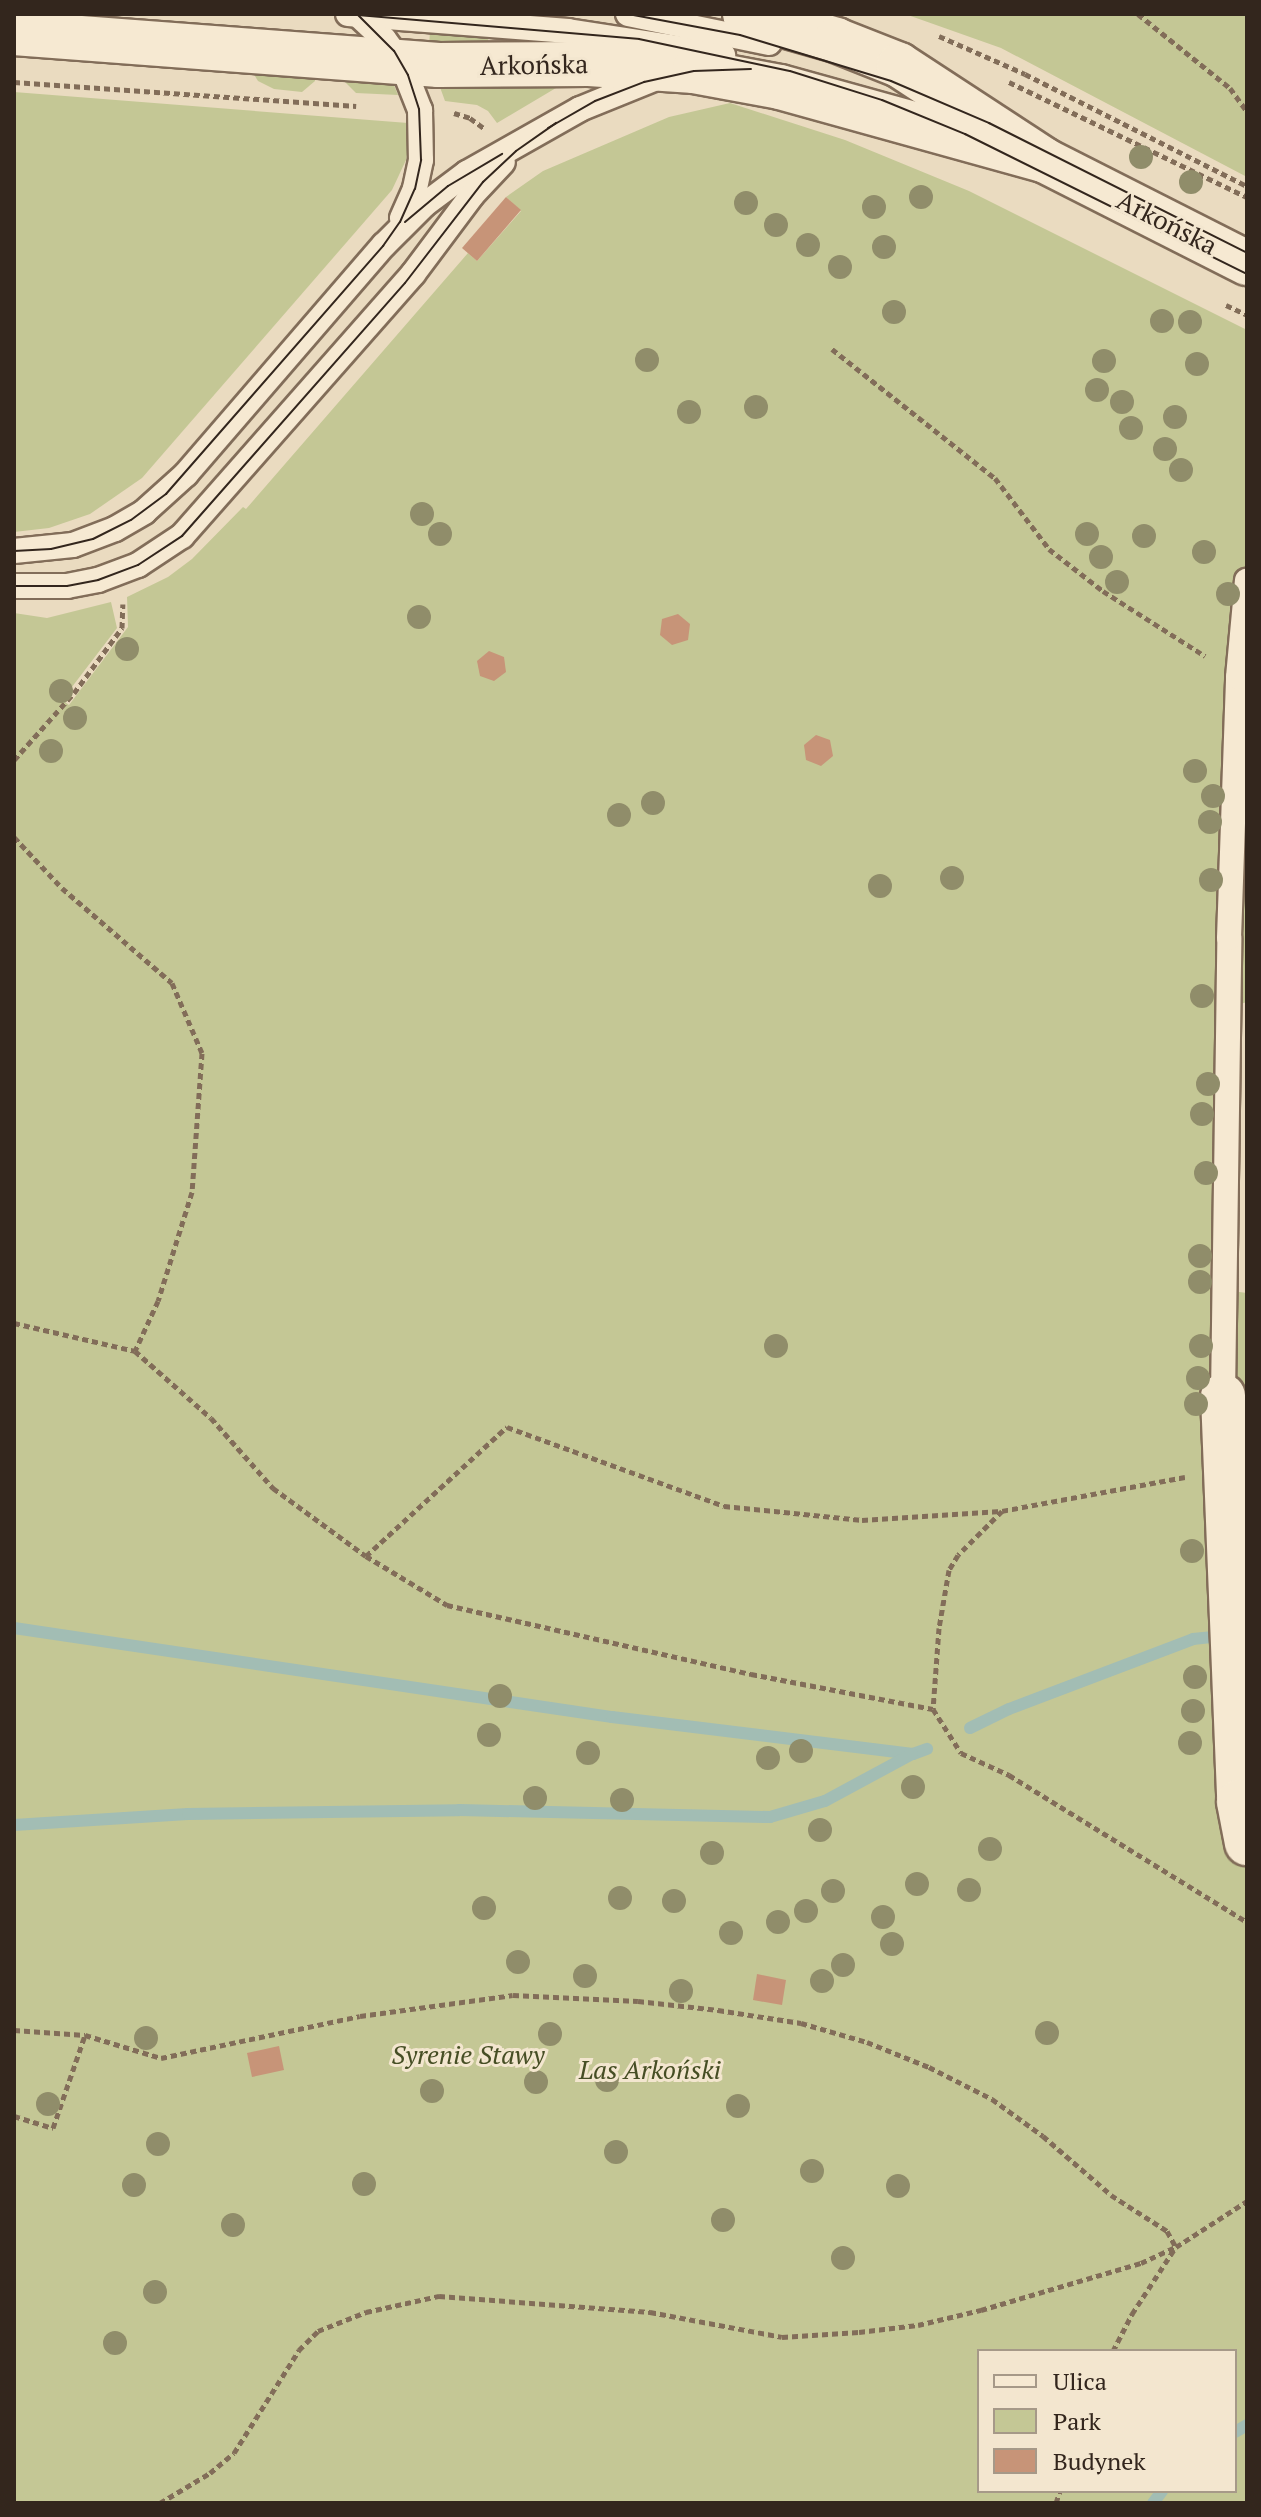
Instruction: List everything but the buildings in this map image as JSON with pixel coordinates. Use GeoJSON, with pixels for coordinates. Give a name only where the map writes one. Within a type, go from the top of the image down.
{"type":"FeatureCollection","features":[{"type":"Feature","properties":{"kind":"street","name":"Arkońska"},"geometry":{"type":"LineString","coordinates":[[745,14],[880,56],[921,77],[990,134]]}},
{"type":"Feature","properties":{"kind":"street","name":"Arkońska"},"geometry":{"type":"LineString","coordinates":[[14,33],[401,62],[601,64],[694,71],[780,87],[990,134],[1247,263]]}},
{"type":"Feature","properties":{"kind":"street"},"geometry":{"type":"LineString","coordinates":[[1223,1396],[1239,1802],[1247,1843]]}},
{"type":"Feature","properties":{"kind":"lane"},"geometry":{"type":"LineString","coordinates":[[348,14],[639,39],[728,56],[818,80],[990,134]]}},
{"type":"Feature","properties":{"kind":"lane"},"geometry":{"type":"LineString","coordinates":[[358,14],[384,39],[401,62],[420,110],[423,144],[417,182],[404,216],[377,252]]}},
{"type":"Feature","properties":{"kind":"lane"},"geometry":{"type":"LineString","coordinates":[[628,14],[696,25],[806,52],[891,81],[990,134]]}},
{"type":"Feature","properties":{"kind":"lane"},"geometry":{"type":"LineString","coordinates":[[14,551],[51,549],[93,539],[131,520],[166,494],[377,252],[410,217],[448,186],[616,92],[694,71],[748,68],[818,80]]}},
{"type":"Feature","properties":{"kind":"lane"},"geometry":{"type":"LineString","coordinates":[[14,586],[67,586],[103,578],[144,562],[182,536],[413,274],[483,182],[516,151],[556,123]]}},
{"type":"Feature","properties":{"kind":"lane"},"geometry":{"type":"LineString","coordinates":[[1223,1396],[1229,967],[1238,677],[1247,580]]}},
{"type":"Feature","properties":{"kind":"path"},"geometry":{"type":"LineString","coordinates":[[1138,14],[1230,88],[1247,111]]}},
{"type":"Feature","properties":{"kind":"path"},"geometry":{"type":"LineString","coordinates":[[928,32],[1025,74],[1247,186]]}},
{"type":"Feature","properties":{"kind":"path"},"geometry":{"type":"LineString","coordinates":[[14,82],[458,114],[488,132]]}},
{"type":"Feature","properties":{"kind":"path"},"geometry":{"type":"LineString","coordinates":[[1121,134],[1247,197]]}},
{"type":"Feature","properties":{"kind":"path"},"geometry":{"type":"LineString","coordinates":[[832,349],[995,478],[1049,549],[1103,591],[1238,677]]}},
{"type":"Feature","properties":{"kind":"path"},"geometry":{"type":"LineString","coordinates":[[14,760],[74,693],[122,628],[124,608],[120,592]]}},
{"type":"Feature","properties":{"kind":"path"},"geometry":{"type":"LineString","coordinates":[[14,837],[62,888],[172,983],[202,1053],[192,1192],[158,1301],[135,1351]]}},
{"type":"Feature","properties":{"kind":"path"},"geometry":{"type":"LineString","coordinates":[[14,1323],[135,1351],[211,1418],[273,1488],[366,1556],[447,1605],[751,1674],[933,1709]]}},
{"type":"Feature","properties":{"kind":"path"},"geometry":{"type":"LineString","coordinates":[[366,1556],[507,1427],[724,1506],[862,1520],[1002,1511],[1103,1490],[1225,1471]]}},
{"type":"Feature","properties":{"kind":"path"},"geometry":{"type":"LineString","coordinates":[[1002,1511],[958,1555],[949,1570],[939,1628],[933,1709],[961,1753],[1009,1775],[1247,1922]]}},
{"type":"Feature","properties":{"kind":"path"},"geometry":{"type":"LineString","coordinates":[[14,2030],[85,2035],[161,2058],[360,2016],[513,1995],[638,2001],[801,2023],[879,2047],[992,2099],[1043,2136],[1111,2195],[1167,2231],[1176,2247]]}},
{"type":"Feature","properties":{"kind":"path"},"geometry":{"type":"LineString","coordinates":[[14,2116],[53,2128],[85,2035]]}},
{"type":"Feature","properties":{"kind":"path"},"geometry":{"type":"LineString","coordinates":[[160,2503],[210,2473],[234,2453],[299,2350],[318,2331],[366,2312],[439,2296],[650,2312],[782,2337],[918,2325],[981,2310],[1141,2263],[1176,2247],[1247,2201]]}},
{"type":"Feature","properties":{"kind":"path"},"geometry":{"type":"LineString","coordinates":[[1114,2349],[1157,2273],[1176,2247]]}},
{"type":"Feature","properties":{"kind":"green space"},"geometry":{"type":"Polygon","coordinates":[[[905,14],[1247,14],[1247,177],[1001,48],[905,14]]]}},
{"type":"Feature","properties":{"kind":"green space"},"geometry":{"type":"Polygon","coordinates":[[[430,32],[489,36],[487,45],[429,45],[430,32]]]}},
{"type":"Feature","properties":{"kind":"green space"},"geometry":{"type":"Polygon","coordinates":[[[250,68],[316,72],[315,81],[302,92],[274,89],[258,81],[250,68]]]}},
{"type":"Feature","properties":{"kind":"green space"},"geometry":{"type":"Polygon","coordinates":[[[391,78],[398,95],[356,93],[343,80],[391,78]]]}},
{"type":"Feature","properties":{"kind":"green space"},"geometry":{"type":"Polygon","coordinates":[[[437,79],[561,85],[497,123],[488,111],[477,105],[445,101],[437,79]]]}},
{"type":"Feature","properties":{"kind":"green space"},"geometry":{"type":"Polygon","coordinates":[[[14,92],[408,123],[410,137],[406,160],[392,190],[142,478],[90,514],[49,528],[14,532],[14,92]]]}},
{"type":"Feature","properties":{"kind":"green space"},"geometry":{"type":"Polygon","coordinates":[[[730,103],[845,140],[969,191],[1247,330],[1247,1002],[1227,1008],[1209,1288],[1247,1293],[1247,2503],[14,2503],[14,613],[47,618],[111,602],[117,628],[62,700],[69,705],[128,627],[127,597],[168,577],[192,559],[243,507],[246,509],[468,253],[477,261],[521,211],[506,197],[543,171],[669,117],[730,103]]]}},
{"type":"Feature","properties":{"kind":"waterway"},"geometry":{"type":"LineString","coordinates":[[14,1628],[612,1717],[913,1754],[927,1749]]}},
{"type":"Feature","properties":{"kind":"waterway"},"geometry":{"type":"LineString","coordinates":[[970,1728],[1009,1709],[1193,1639],[1211,1637]]}},
{"type":"Feature","properties":{"kind":"waterway"},"geometry":{"type":"LineString","coordinates":[[14,1825],[188,1814],[459,1810],[770,1817],[825,1801],[912,1754]]}},
{"type":"Feature","properties":{"kind":"waterway"},"geometry":{"type":"LineString","coordinates":[[1237,2431],[1247,2425]]}},
{"type":"Feature","properties":{"kind":"waterway"},"geometry":{"type":"LineString","coordinates":[[1153,2503],[1160,2493]]}},
{"type":"Feature","properties":{"kind":"tram line"},"geometry":{"type":"LineString","coordinates":[[347,14],[639,39],[790,71],[882,100],[965,134],[1247,274]]}},
{"type":"Feature","properties":{"kind":"tram line"},"geometry":{"type":"LineString","coordinates":[[14,551],[51,549],[93,539],[131,520],[166,494],[383,246],[400,222],[415,189],[421,160],[419,109],[408,75],[394,51],[357,14]]}},
{"type":"Feature","properties":{"kind":"tram line"},"geometry":{"type":"LineString","coordinates":[[628,14],[740,35],[891,81],[989,123],[1247,253]]}},
{"type":"Feature","properties":{"kind":"tram line"},"geometry":{"type":"LineString","coordinates":[[548,128],[595,101],[644,82],[694,71],[751,69]]}},
{"type":"Feature","properties":{"kind":"tram line"},"geometry":{"type":"LineString","coordinates":[[14,586],[67,586],[98,580],[138,565],[182,536],[405,283],[483,182],[516,151],[556,123]]}},
{"type":"Feature","properties":{"kind":"tram line"},"geometry":{"type":"LineString","coordinates":[[405,222],[448,186],[502,154]]}},
{"type":"Feature","properties":{"kind":"park label","name":"Syrenie Stawy"},"geometry":{"type":"Point","coordinates":[468,2055]}},
{"type":"Feature","properties":{"kind":"park label","name":"Las Arkoński"},"geometry":{"type":"Point","coordinates":[650,2070]}}]}
